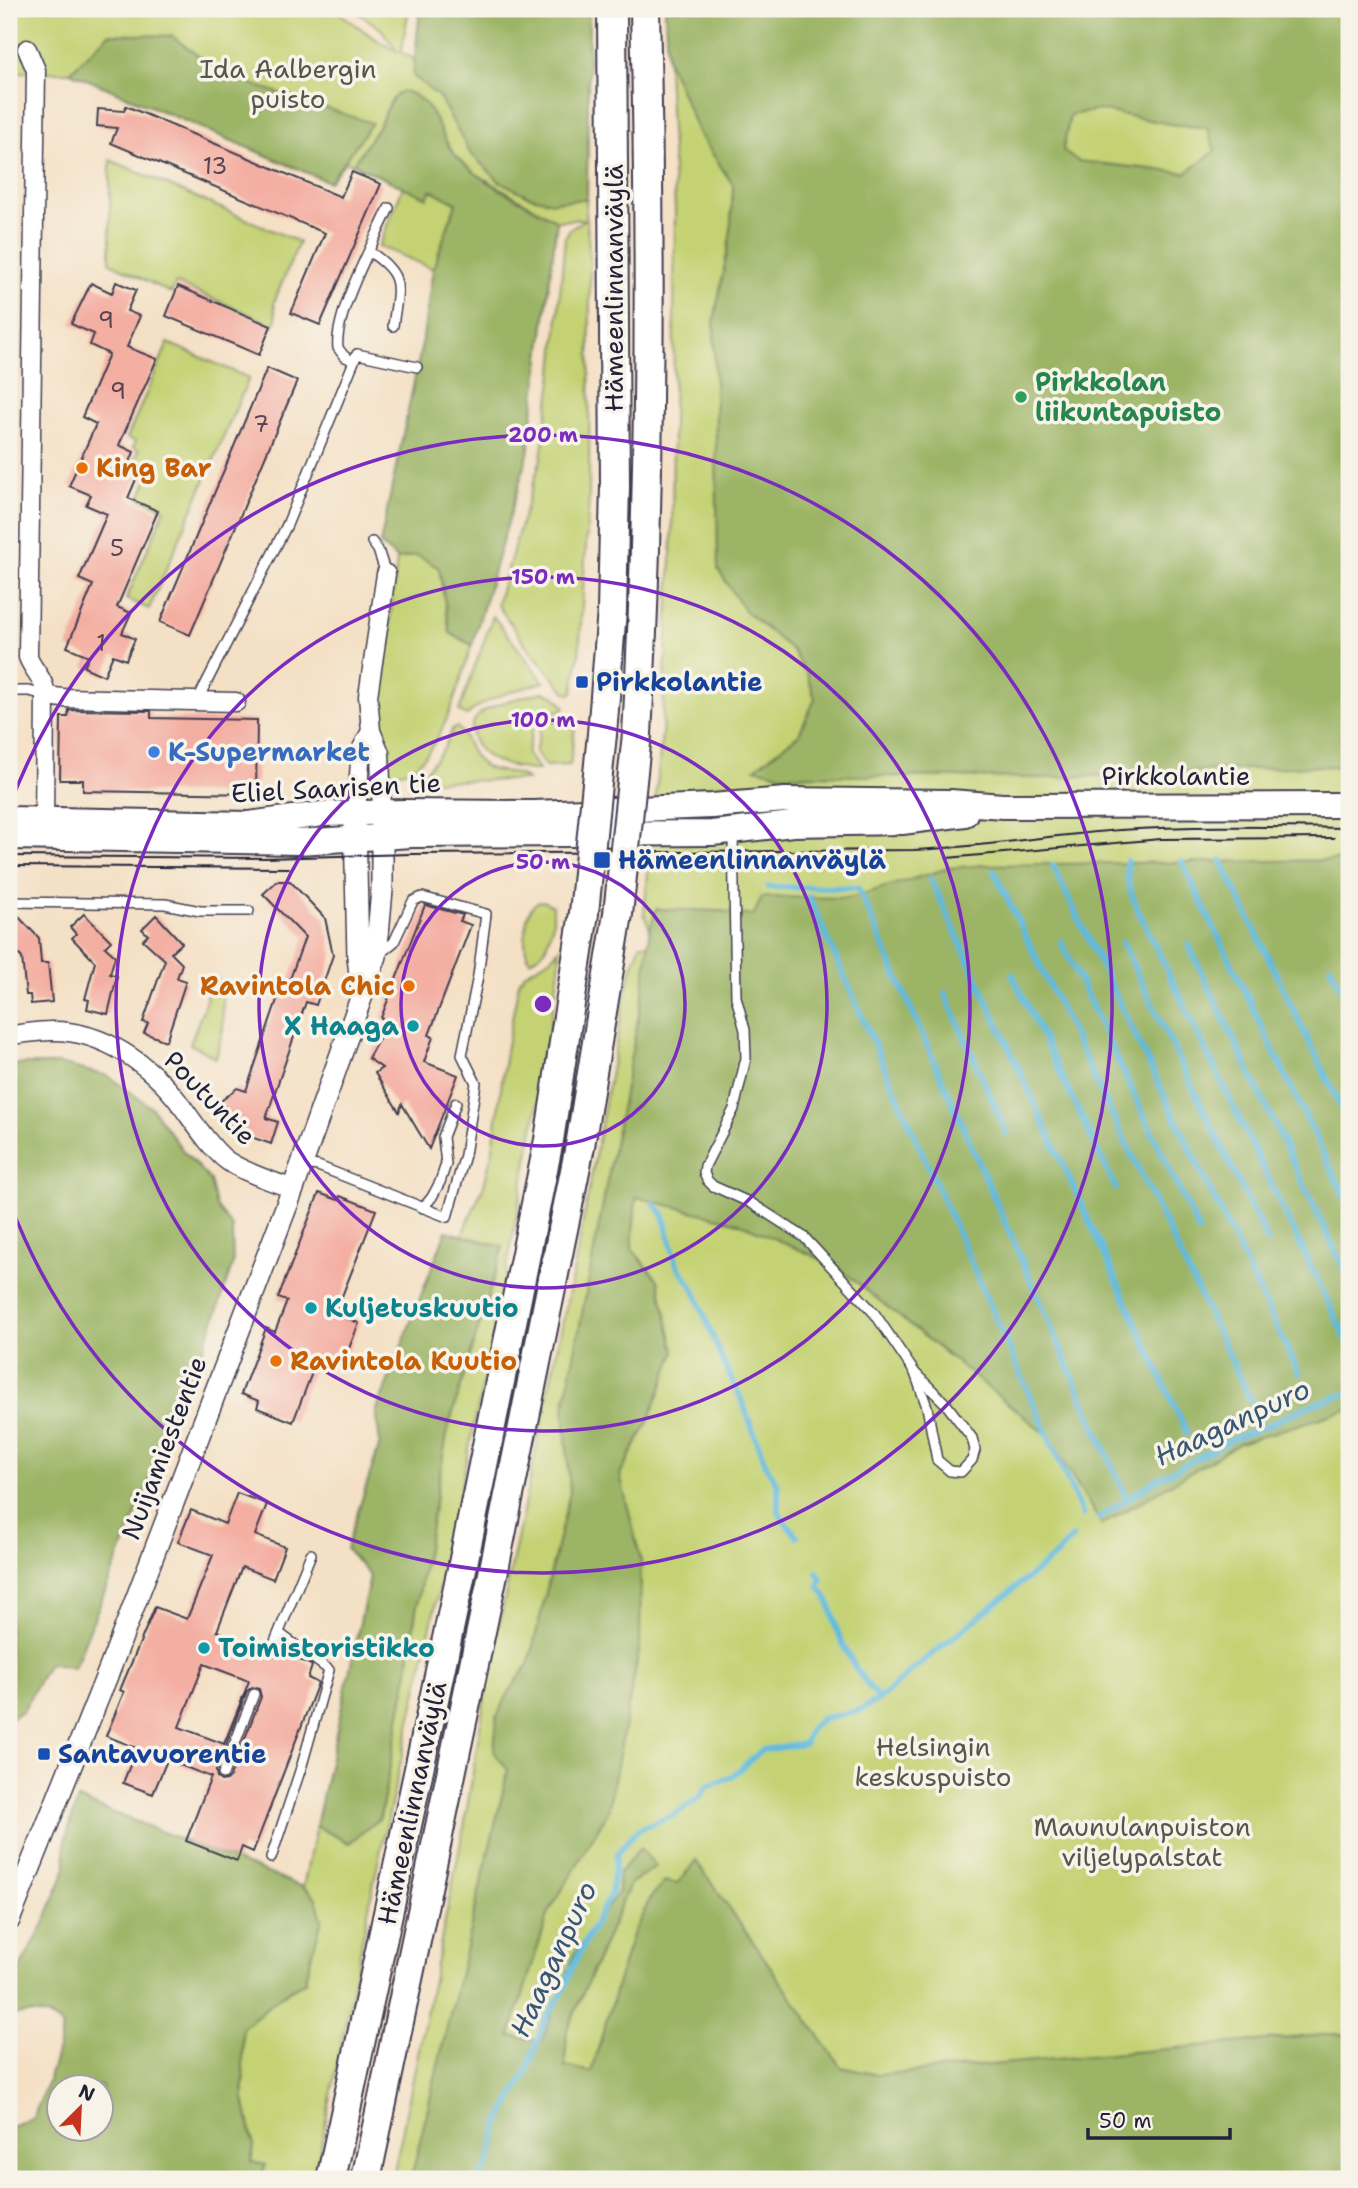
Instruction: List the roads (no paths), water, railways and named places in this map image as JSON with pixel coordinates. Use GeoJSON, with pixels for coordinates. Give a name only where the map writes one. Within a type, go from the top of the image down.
{"type":"FeatureCollection","features":[{"type":"Feature","properties":{"kind":"highway","name":"Hämeenlinnanväylä"},"geometry":{"type":"LineString","coordinates":[[331,2179],[463,1564],[549,1140],[584,914],[612,610],[615,486],[612,9]]}},
{"type":"Feature","properties":{"kind":"highway","name":"Hämeenlinnanväylä"},"geometry":{"type":"LineString","coordinates":[[366,2179],[580,1146],[618,914],[637,734],[644,611],[648,472],[648,139],[645,9]]}},
{"type":"Feature","properties":{"kind":"main road","name":"Pirkkolantie"},"geometry":{"type":"LineString","coordinates":[[665,808],[785,800],[950,802],[1003,806],[1349,805]]}},
{"type":"Feature","properties":{"kind":"main road","name":"Pirkkolantie"},"geometry":{"type":"LineString","coordinates":[[664,833],[733,832],[793,824],[902,822],[949,817],[1003,806]]}},
{"type":"Feature","properties":{"kind":"main road","name":"Eliel Saarisen tie"},"geometry":{"type":"LineString","coordinates":[[9,837],[44,828],[249,824],[304,815],[382,812],[534,813],[665,808]]}},
{"type":"Feature","properties":{"kind":"main road","name":"Eliel Saarisen tie"},"geometry":{"type":"LineString","coordinates":[[9,819],[44,828],[298,842],[382,837],[664,833]]}},
{"type":"Feature","properties":{"kind":"street"},"geometry":{"type":"LineString","coordinates":[[27,49],[36,70],[28,657],[31,666],[44,683],[44,828]]}},
{"type":"Feature","properties":{"kind":"street"},"geometry":{"type":"LineString","coordinates":[[382,812],[380,753],[371,731],[369,696],[386,574]]}},
{"type":"Feature","properties":{"kind":"street"},"geometry":{"type":"LineString","coordinates":[[45,696],[63,698],[107,693],[236,702]]}},
{"type":"Feature","properties":{"kind":"street"},"geometry":{"type":"LineString","coordinates":[[356,813],[361,750],[371,731]]}},
{"type":"Feature","properties":{"kind":"street","name":"Nuijamiestentie"},"geometry":{"type":"LineString","coordinates":[[9,1920],[110,1668],[293,1189],[376,956],[382,890],[382,812]]}},
{"type":"Feature","properties":{"kind":"street","name":"Nuijamiestentie"},"geometry":{"type":"LineString","coordinates":[[356,813],[358,957],[362,992]]}},
{"type":"Feature","properties":{"kind":"street","name":"Poutuntie"},"geometry":{"type":"LineString","coordinates":[[9,1035],[53,1031],[102,1041],[125,1053],[171,1091],[204,1135],[228,1161],[293,1189]]}},
{"type":"Feature","properties":{"kind":"lane"},"geometry":{"type":"LineString","coordinates":[[353,361],[344,356],[338,348],[339,326],[389,208]]}},
{"type":"Feature","properties":{"kind":"lane"},"geometry":{"type":"LineString","coordinates":[[370,252],[387,263],[395,275],[398,287],[393,326]]}},
{"type":"Feature","properties":{"kind":"lane"},"geometry":{"type":"LineString","coordinates":[[197,701],[287,524],[357,354],[417,367]]}},
{"type":"Feature","properties":{"kind":"lane"},"geometry":{"type":"LineString","coordinates":[[372,542],[386,574]]}},
{"type":"Feature","properties":{"kind":"lane"},"geometry":{"type":"LineString","coordinates":[[9,691],[29,691],[45,696]]}},
{"type":"Feature","properties":{"kind":"lane"},"geometry":{"type":"LineString","coordinates":[[733,832],[736,997],[745,1030],[746,1058],[734,1109],[705,1166],[706,1180],[713,1186],[751,1203],[804,1237],[875,1314],[915,1373],[946,1404],[972,1438],[975,1450],[972,1460],[961,1472],[950,1471],[937,1460],[928,1407],[915,1373]]}},
{"type":"Feature","properties":{"kind":"lane"},"geometry":{"type":"LineString","coordinates":[[302,1164],[318,1166],[447,1217],[466,1155],[476,1083],[461,1055],[478,976],[486,914],[422,897],[413,901],[394,942],[376,956]]}},
{"type":"Feature","properties":{"kind":"lane"},"geometry":{"type":"LineString","coordinates":[[9,902],[165,904],[200,911],[249,911]]}},
{"type":"Feature","properties":{"kind":"lane"},"geometry":{"type":"LineString","coordinates":[[422,1208],[432,1197],[446,1164],[443,1137],[456,1103]]}},
{"type":"Feature","properties":{"kind":"lane"},"geometry":{"type":"LineString","coordinates":[[272,1649],[311,1554]]}},
{"type":"Feature","properties":{"kind":"lane"},"geometry":{"type":"LineString","coordinates":[[271,1858],[302,1765],[329,1670],[279,1633]]}},
{"type":"Feature","properties":{"kind":"lane"},"geometry":{"type":"LineString","coordinates":[[223,1774],[254,1694]]}},
{"type":"Feature","properties":{"kind":"waterway"},"geometry":{"type":"LineString","coordinates":[[1221,860],[1349,1124]]}},
{"type":"Feature","properties":{"kind":"waterway"},"geometry":{"type":"LineString","coordinates":[[1127,861],[1128,883],[1136,906],[1349,1345]]}},
{"type":"Feature","properties":{"kind":"waterway"},"geometry":{"type":"LineString","coordinates":[[1182,862],[1349,1206]]}},
{"type":"Feature","properties":{"kind":"waterway"},"geometry":{"type":"LineString","coordinates":[[1053,866],[1299,1373]]}},
{"type":"Feature","properties":{"kind":"waterway"},"geometry":{"type":"LineString","coordinates":[[994,871],[1258,1415]]}},
{"type":"Feature","properties":{"kind":"waterway"},"geometry":{"type":"LineString","coordinates":[[931,879],[1187,1433]]}},
{"type":"Feature","properties":{"kind":"waterway"},"geometry":{"type":"LineString","coordinates":[[768,887],[858,888],[1127,1499]]}},
{"type":"Feature","properties":{"kind":"waterway"},"geometry":{"type":"LineString","coordinates":[[809,897],[1083,1515]]}},
{"type":"Feature","properties":{"kind":"waterway"},"geometry":{"type":"LineString","coordinates":[[1061,941],[1199,1231]]}},
{"type":"Feature","properties":{"kind":"waterway"},"geometry":{"type":"LineString","coordinates":[[1122,942],[1268,1242]]}},
{"type":"Feature","properties":{"kind":"waterway"},"geometry":{"type":"LineString","coordinates":[[1188,944],[1349,1279]]}},
{"type":"Feature","properties":{"kind":"waterway"},"geometry":{"type":"LineString","coordinates":[[1330,966],[1349,1004]]}},
{"type":"Feature","properties":{"kind":"waterway"},"geometry":{"type":"LineString","coordinates":[[1012,974],[1116,1188]]}},
{"type":"Feature","properties":{"kind":"waterway"},"geometry":{"type":"LineString","coordinates":[[945,993],[1007,1134]]}},
{"type":"Feature","properties":{"kind":"waterway"},"geometry":{"type":"LineString","coordinates":[[654,1204],[663,1214],[677,1265],[694,1289],[766,1465],[778,1486],[778,1510],[797,1536]]}},
{"type":"Feature","properties":{"kind":"waterway","name":"Haaganpuro"},"geometry":{"type":"LineString","coordinates":[[1099,1518],[1156,1480],[1233,1439],[1311,1405],[1349,1393]]}},
{"type":"Feature","properties":{"kind":"waterway","name":"Haaganpuro"},"geometry":{"type":"LineString","coordinates":[[479,2179],[490,2161],[499,2123],[526,2073],[545,2020],[565,1988],[572,1967],[611,1893],[617,1854],[632,1835],[645,1826],[672,1816],[700,1797],[707,1786],[731,1777],[762,1750],[804,1744],[810,1729],[821,1719],[860,1710],[880,1699],[912,1670],[1054,1557],[1073,1537]]}},
{"type":"Feature","properties":{"kind":"waterway"},"geometry":{"type":"LineString","coordinates":[[817,1572],[821,1579],[819,1587],[829,1603],[846,1651],[861,1677],[880,1699]]}},
{"type":"Feature","properties":{"kind":"tram line"},"geometry":{"type":"LineString","coordinates":[[9,856],[265,858],[411,854],[914,850],[1149,828],[1349,828]]}},
{"type":"Feature","properties":{"kind":"tram line"},"geometry":{"type":"LineString","coordinates":[[947,858],[1161,839],[1334,838]]}},
{"type":"Feature","properties":{"kind":"tram line"},"geometry":{"type":"LineString","coordinates":[[9,866],[289,868]]}},
{"type":"Feature","properties":{"kind":"place","name":"Pirkkolan liikuntapuisto"},"geometry":{"type":"Point","coordinates":[1021,397]}},
{"type":"Feature","properties":{"kind":"place","name":"King Bar"},"geometry":{"type":"Point","coordinates":[82,468]}},
{"type":"Feature","properties":{"kind":"place","name":"Pirkkolantie"},"geometry":{"type":"Point","coordinates":[582,682]}},
{"type":"Feature","properties":{"kind":"place","name":"K-Supermarket"},"geometry":{"type":"Point","coordinates":[154,752]}},
{"type":"Feature","properties":{"kind":"place","name":"Hämeenlinnanväylä"},"geometry":{"type":"Point","coordinates":[602,860]}},
{"type":"Feature","properties":{"kind":"place","name":"Ravintola Chic"},"geometry":{"type":"Point","coordinates":[409,986]}},
{"type":"Feature","properties":{"kind":"place","name":"X Haaga"},"geometry":{"type":"Point","coordinates":[413,1026]}},
{"type":"Feature","properties":{"kind":"place","name":"Kuljetuskuutio"},"geometry":{"type":"Point","coordinates":[311,1308]}},
{"type":"Feature","properties":{"kind":"place","name":"Ravintola Kuutio"},"geometry":{"type":"Point","coordinates":[276,1361]}},
{"type":"Feature","properties":{"kind":"place","name":"Toimistoristikko"},"geometry":{"type":"Point","coordinates":[204,1648]}},
{"type":"Feature","properties":{"kind":"place","name":"Santavuorentie"},"geometry":{"type":"Point","coordinates":[44,1754]}},
{"type":"Feature","properties":{"kind":"park label","name":"Ida Aalbergin puisto"},"geometry":{"type":"Point","coordinates":[288,84]}},
{"type":"Feature","properties":{"kind":"park label","name":"Helsingin keskuspuisto"},"geometry":{"type":"Point","coordinates":[933,1762]}},
{"type":"Feature","properties":{"kind":"park label","name":"Maunulanpuiston viljelypalstat"},"geometry":{"type":"Point","coordinates":[1142,1842]}}]}
